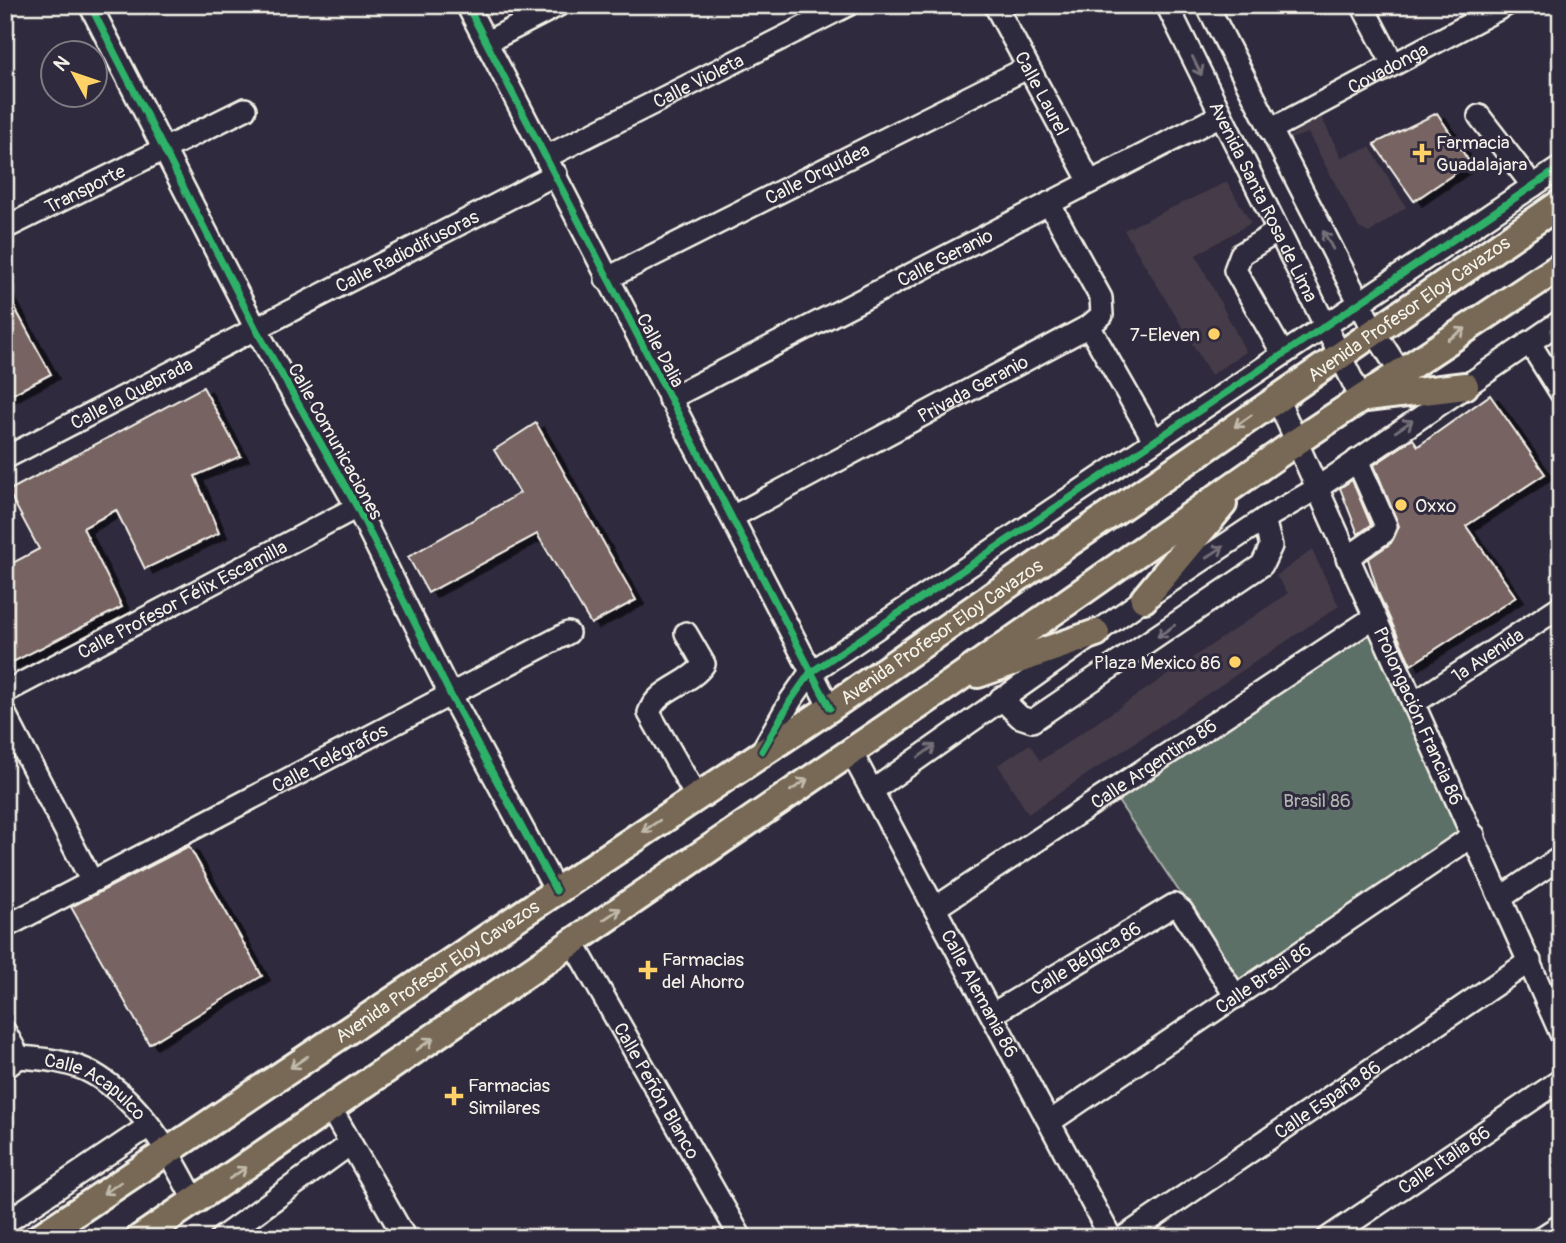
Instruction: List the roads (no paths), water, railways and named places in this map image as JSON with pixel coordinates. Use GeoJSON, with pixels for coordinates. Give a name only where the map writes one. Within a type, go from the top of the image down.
{"type":"FeatureCollection","features":[{"type":"Feature","properties":{"kind":"main road","name":"Avenida Profesor Eloy Cavazos"},"geometry":{"type":"LineString","coordinates":[[38,1238],[830,708],[1561,203]]}},
{"type":"Feature","properties":{"kind":"main road"},"geometry":{"type":"LineString","coordinates":[[140,1238],[953,682],[1296,442],[1561,266]]}},
{"type":"Feature","properties":{"kind":"main road"},"geometry":{"type":"LineString","coordinates":[[1361,398],[1465,386]]}},
{"type":"Feature","properties":{"kind":"main road"},"geometry":{"type":"LineString","coordinates":[[1144,599],[1241,481]]}},
{"type":"Feature","properties":{"kind":"main road"},"geometry":{"type":"LineString","coordinates":[[953,682],[1096,633]]}},
{"type":"Feature","properties":{"kind":"street","name":"Calle Comunicaciones"},"geometry":{"type":"LineString","coordinates":[[90,5],[257,331],[356,507],[450,694],[556,891]]}},
{"type":"Feature","properties":{"kind":"street","name":"Calle Dalia"},"geometry":{"type":"LineString","coordinates":[[467,5],[552,165],[606,279],[830,708]]}},
{"type":"Feature","properties":{"kind":"street"},"geometry":{"type":"LineString","coordinates":[[487,42],[559,5]]}},
{"type":"Feature","properties":{"kind":"street","name":"Calle Violeta"},"geometry":{"type":"LineString","coordinates":[[552,165],[848,5]]}},
{"type":"Feature","properties":{"kind":"street","name":"Calle Laurel"},"geometry":{"type":"LineString","coordinates":[[995,5],[1090,182]]}},
{"type":"Feature","properties":{"kind":"street","name":"Avenida Santa Rosa de Lima"},"geometry":{"type":"LineString","coordinates":[[1167,5],[1323,326],[1361,398]]}},
{"type":"Feature","properties":{"kind":"street","name":"Avenida Santa Rosa de Lima"},"geometry":{"type":"LineString","coordinates":[[1207,5],[1374,331],[1400,372]]}},
{"type":"Feature","properties":{"kind":"street"},"geometry":{"type":"LineString","coordinates":[[1362,5],[1393,64]]}},
{"type":"Feature","properties":{"kind":"street","name":"Covadonga"},"geometry":{"type":"LineString","coordinates":[[1270,130],[1502,6]]}},
{"type":"Feature","properties":{"kind":"street","name":"Calle Orquídea"},"geometry":{"type":"LineString","coordinates":[[606,279],[1027,68]]}},
{"type":"Feature","properties":{"kind":"street","name":"Transporte"},"geometry":{"type":"LineString","coordinates":[[5,228],[245,109]]}},
{"type":"Feature","properties":{"kind":"street","name":"Calle Geranio"},"geometry":{"type":"LineString","coordinates":[[669,399],[1221,115]]}},
{"type":"Feature","properties":{"kind":"street"},"geometry":{"type":"LineString","coordinates":[[1479,116],[1533,186]]}},
{"type":"Feature","properties":{"kind":"street","name":"Calle Radiodifusoras"},"geometry":{"type":"LineString","coordinates":[[257,331],[552,165]]}},
{"type":"Feature","properties":{"kind":"street"},"geometry":{"type":"LineString","coordinates":[[762,751],[810,673],[1561,167]]}},
{"type":"Feature","properties":{"kind":"street"},"geometry":{"type":"LineString","coordinates":[[1049,204],[1101,298],[1102,315],[1089,326],[1154,440]]}},
{"type":"Feature","properties":{"kind":"street"},"geometry":{"type":"LineString","coordinates":[[1278,231],[1241,254],[1235,270],[1283,354]]}},
{"type":"Feature","properties":{"kind":"street"},"geometry":{"type":"LineString","coordinates":[[872,791],[1144,599],[1264,519],[1316,489],[1561,321]]}},
{"type":"Feature","properties":{"kind":"street","name":"Privada Geranio"},"geometry":{"type":"LineString","coordinates":[[732,517],[1089,326]]}},
{"type":"Feature","properties":{"kind":"street","name":"Calle la Quebrada"},"geometry":{"type":"LineString","coordinates":[[5,458],[257,331]]}},
{"type":"Feature","properties":{"kind":"street"},"geometry":{"type":"LineString","coordinates":[[1529,342],[1561,393]]}},
{"type":"Feature","properties":{"kind":"street","name":"Prolongación Francia 86"},"geometry":{"type":"LineString","coordinates":[[1277,398],[1346,558],[1474,835],[1561,1034]]}},
{"type":"Feature","properties":{"kind":"street"},"geometry":{"type":"LineString","coordinates":[[1346,558],[1383,533],[1386,526],[1357,460]]}},
{"type":"Feature","properties":{"kind":"street","name":"Calle Profesor Félix Escamilla"},"geometry":{"type":"LineString","coordinates":[[5,691],[356,507]]}},
{"type":"Feature","properties":{"kind":"street"},"geometry":{"type":"LineString","coordinates":[[1001,698],[1020,717],[1032,722],[1219,596],[1268,558],[1271,546],[1264,519]]}},
{"type":"Feature","properties":{"kind":"street","name":"1a Avenida"},"geometry":{"type":"LineString","coordinates":[[1413,704],[1561,606]]}},
{"type":"Feature","properties":{"kind":"street","name":"Calle Argentina 86"},"geometry":{"type":"LineString","coordinates":[[935,908],[1373,618]]}},
{"type":"Feature","properties":{"kind":"street","name":"Calle Telégrafos"},"geometry":{"type":"LineString","coordinates":[[5,928],[91,880],[568,633]]}},
{"type":"Feature","properties":{"kind":"street"},"geometry":{"type":"LineString","coordinates":[[686,633],[704,664],[699,671],[653,701],[649,713],[696,796]]}},
{"type":"Feature","properties":{"kind":"street"},"geometry":{"type":"LineString","coordinates":[[5,714],[91,880]]}},
{"type":"Feature","properties":{"kind":"street","name":"Calle Alemania 86"},"geometry":{"type":"LineString","coordinates":[[850,750],[994,1013],[1111,1238]]}},
{"type":"Feature","properties":{"kind":"street","name":"Calle Brasil 86"},"geometry":{"type":"LineString","coordinates":[[1051,1121],[1474,835]]}},
{"type":"Feature","properties":{"kind":"street"},"geometry":{"type":"LineString","coordinates":[[1502,897],[1561,857]]}},
{"type":"Feature","properties":{"kind":"street","name":"Calle Bélgica 86"},"geometry":{"type":"LineString","coordinates":[[994,1013],[1177,905],[1236,997]]}},
{"type":"Feature","properties":{"kind":"street","name":"Calle Peñón Blanco"},"geometry":{"type":"LineString","coordinates":[[572,941],[741,1238]]}},
{"type":"Feature","properties":{"kind":"street","name":"Calle España 86"},"geometry":{"type":"LineString","coordinates":[[1123,1238],[1530,961]]}},
{"type":"Feature","properties":{"kind":"street"},"geometry":{"type":"LineString","coordinates":[[5,1032],[12,1063]]}},
{"type":"Feature","properties":{"kind":"street","name":"Calle Acapulco"},"geometry":{"type":"LineString","coordinates":[[12,1063],[51,1060],[91,1073],[113,1087],[168,1150],[195,1202]]}},
{"type":"Feature","properties":{"kind":"street","name":"Calle Italia 86"},"geometry":{"type":"LineString","coordinates":[[1328,1238],[1561,1080]]}},
{"type":"Feature","properties":{"kind":"street"},"geometry":{"type":"LineString","coordinates":[[331,1109],[349,1145],[405,1238]]}},
{"type":"Feature","properties":{"kind":"street"},"geometry":{"type":"LineString","coordinates":[[5,1223],[149,1126]]}},
{"type":"Feature","properties":{"kind":"street"},"geometry":{"type":"LineString","coordinates":[[221,1238],[349,1145]]}},
{"type":"Feature","properties":{"kind":"street"},"geometry":{"type":"LineString","coordinates":[[1541,1238],[1561,1224]]}},
{"type":"Feature","properties":{"kind":"place","name":"Farmacia Guadalajara"},"geometry":{"type":"Point","coordinates":[1422,153]}},
{"type":"Feature","properties":{"kind":"place","name":"7-Eleven"},"geometry":{"type":"Point","coordinates":[1214,334]}},
{"type":"Feature","properties":{"kind":"place","name":"Oxxo"},"geometry":{"type":"Point","coordinates":[1401,505]}},
{"type":"Feature","properties":{"kind":"place","name":"Plaza Mexico 86"},"geometry":{"type":"Point","coordinates":[1235,662]}},
{"type":"Feature","properties":{"kind":"place","name":"Farmacias del Ahorro"},"geometry":{"type":"Point","coordinates":[648,970]}},
{"type":"Feature","properties":{"kind":"place","name":"Farmacias Similares"},"geometry":{"type":"Point","coordinates":[454,1096]}},
{"type":"Feature","properties":{"kind":"park label","name":"Brasil 86"},"geometry":{"type":"Point","coordinates":[1317,800]}}]}
